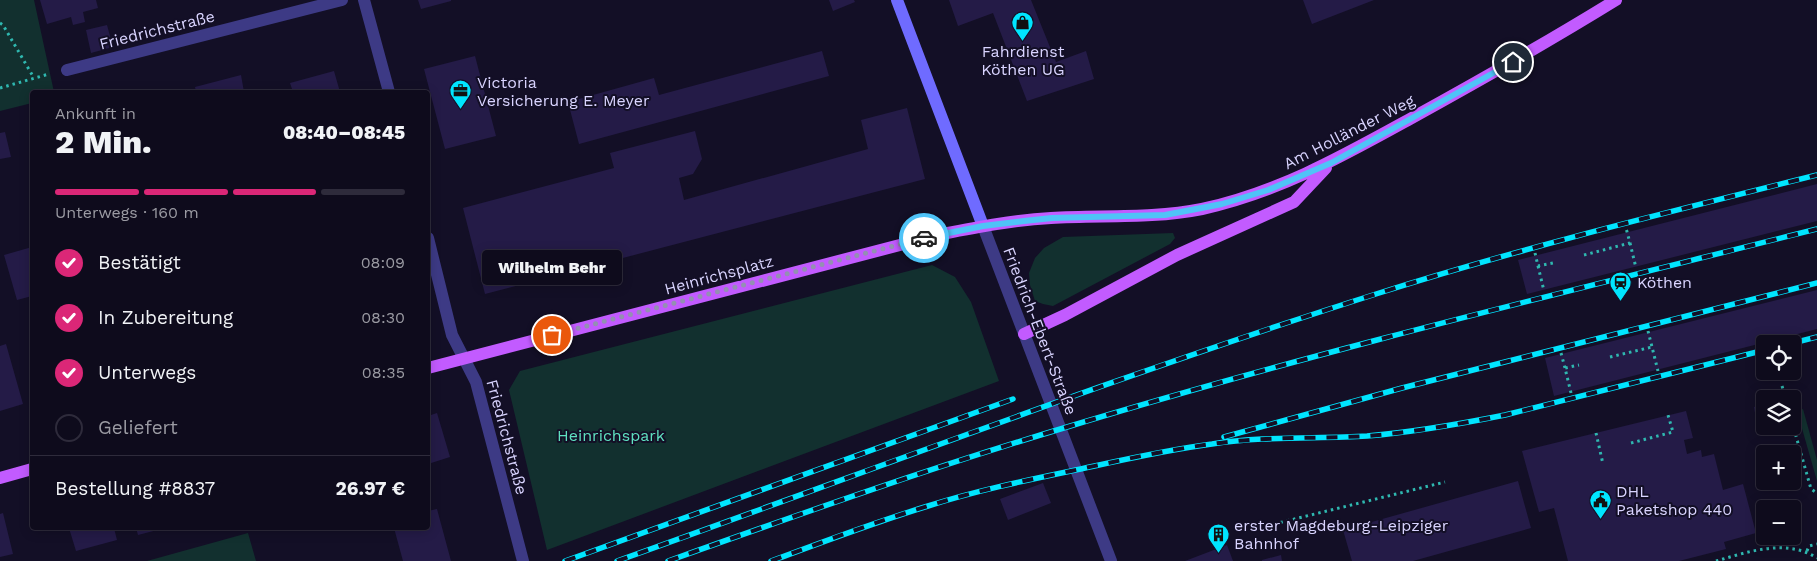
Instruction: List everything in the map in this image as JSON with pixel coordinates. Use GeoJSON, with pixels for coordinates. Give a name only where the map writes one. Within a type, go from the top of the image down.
{"type":"FeatureCollection","features":[{"type":"Feature","properties":{"kind":"main road","name":"Friedrich-Ebert-Straße"},"geometry":{"type":"LineString","coordinates":[[897,0],[983,226]]}},
{"type":"Feature","properties":{"kind":"main road","name":"Am Holländer Weg"},"geometry":{"type":"LineString","coordinates":[[983,226],[1052,218],[1144,217],[1184,212],[1222,204],[1268,190],[1331,163],[1483,80],[1616,0]]}},
{"type":"Feature","properties":{"kind":"main road"},"geometry":{"type":"LineString","coordinates":[[1024,334],[1065,315],[1177,255],[1294,202],[1331,163]]}},
{"type":"Feature","properties":{"kind":"main road","name":"Heinrichsplatz"},"geometry":{"type":"LineString","coordinates":[[430,367],[914,240],[983,226]]}},
{"type":"Feature","properties":{"kind":"main road"},"geometry":{"type":"LineString","coordinates":[[0,478],[30,470]]}},
{"type":"Feature","properties":{"kind":"street","name":"Friedrichstraße"},"geometry":{"type":"LineString","coordinates":[[67,70],[342,0]]}},
{"type":"Feature","properties":{"kind":"street"},"geometry":{"type":"LineString","coordinates":[[364,0],[388,90]]}},
{"type":"Feature","properties":{"kind":"street","name":"Friedrich-Ebert-Straße"},"geometry":{"type":"LineString","coordinates":[[983,226],[1111,561]]}},
{"type":"Feature","properties":{"kind":"street","name":"Friedrichstraße"},"geometry":{"type":"LineString","coordinates":[[430,246],[452,335],[476,382],[523,561]]}},
{"type":"Feature","properties":{"kind":"path"},"geometry":{"type":"LineString","coordinates":[[0,24],[34,78],[0,88]]}},
{"type":"Feature","properties":{"kind":"path"},"geometry":{"type":"LineString","coordinates":[[1626,228],[1636,268]]}},
{"type":"Feature","properties":{"kind":"path"},"geometry":{"type":"LineString","coordinates":[[1584,255],[1630,243]]}},
{"type":"Feature","properties":{"kind":"path"},"geometry":{"type":"LineString","coordinates":[[1535,253],[1544,291]]}},
{"type":"Feature","properties":{"kind":"path"},"geometry":{"type":"LineString","coordinates":[[1538,266],[1553,263]]}},
{"type":"Feature","properties":{"kind":"path"},"geometry":{"type":"LineString","coordinates":[[1648,331],[1658,371]]}},
{"type":"Feature","properties":{"kind":"path"},"geometry":{"type":"LineString","coordinates":[[1610,357],[1652,347]]}},
{"type":"Feature","properties":{"kind":"path"},"geometry":{"type":"LineString","coordinates":[[1561,353],[1571,393]]}},
{"type":"Feature","properties":{"kind":"path"},"geometry":{"type":"LineString","coordinates":[[1565,368],[1579,365]]}},
{"type":"Feature","properties":{"kind":"path"},"geometry":{"type":"LineString","coordinates":[[1782,386],[1783,390]]}},
{"type":"Feature","properties":{"kind":"path"},"geometry":{"type":"LineString","coordinates":[[1631,442],[1673,432],[1668,415]]}},
{"type":"Feature","properties":{"kind":"path"},"geometry":{"type":"LineString","coordinates":[[1596,433],[1604,464]]}},
{"type":"Feature","properties":{"kind":"path"},"geometry":{"type":"LineString","coordinates":[[1796,435],[1811,489],[1817,493]]}},
{"type":"Feature","properties":{"kind":"path"},"geometry":{"type":"LineString","coordinates":[[1274,524],[1446,482]]}},
{"type":"Feature","properties":{"kind":"path"},"geometry":{"type":"LineString","coordinates":[[1807,552],[1809,546],[1817,544]]}},
{"type":"Feature","properties":{"kind":"path"},"geometry":{"type":"LineString","coordinates":[[1716,561],[1758,549],[1792,548],[1807,552],[1817,558]]}},
{"type":"Feature","properties":{"kind":"green space"},"geometry":{"type":"Polygon","coordinates":[[[0,0],[34,0],[54,90],[30,90],[30,104],[0,111],[0,0]]]}},
{"type":"Feature","properties":{"kind":"green space"},"geometry":{"type":"Polygon","coordinates":[[[1173,233],[1175,238],[1170,244],[1053,306],[1035,301],[1030,285],[1029,273],[1035,258],[1044,248],[1063,237],[1173,233]]]}},
{"type":"Feature","properties":{"kind":"green space","name":"Heinrichspark"},"geometry":{"type":"Polygon","coordinates":[[[932,265],[955,277],[971,302],[999,381],[547,550],[509,390],[520,371],[932,265]]]}},
{"type":"Feature","properties":{"kind":"green space"},"geometry":{"type":"Polygon","coordinates":[[[1803,409],[1817,460],[1817,481],[1801,425],[1801,410],[1803,409]]]}},
{"type":"Feature","properties":{"kind":"green space"},"geometry":{"type":"Polygon","coordinates":[[[248,533],[256,561],[147,561],[248,533]]]}},
{"type":"Feature","properties":{"kind":"building"},"geometry":{"type":"Polygon","coordinates":[[[40,0],[96,0],[98,8],[83,12],[85,22],[73,25],[71,17],[47,24],[40,0]]]}},
{"type":"Feature","properties":{"kind":"building"},"geometry":{"type":"Polygon","coordinates":[[[418,0],[451,0],[451,1],[421,9],[418,0]]]}},
{"type":"Feature","properties":{"kind":"building"},"geometry":{"type":"Polygon","coordinates":[[[829,0],[854,0],[855,2],[833,11],[829,0]]]}},
{"type":"Feature","properties":{"kind":"building"},"geometry":{"type":"Polygon","coordinates":[[[949,0],[1031,0],[1056,62],[1086,51],[1094,79],[1027,101],[993,13],[958,26],[949,0]]]}},
{"type":"Feature","properties":{"kind":"building"},"geometry":{"type":"Polygon","coordinates":[[[1303,0],[1374,0],[1312,24],[1303,0]]]}},
{"type":"Feature","properties":{"kind":"building"},"geometry":{"type":"Polygon","coordinates":[[[107,25],[113,47],[91,53],[86,30],[107,25]]]}},
{"type":"Feature","properties":{"kind":"building"},"geometry":{"type":"Polygon","coordinates":[[[822,51],[829,76],[579,144],[568,102],[654,78],[659,95],[822,51]]]}},
{"type":"Feature","properties":{"kind":"building"},"geometry":{"type":"Polygon","coordinates":[[[475,56],[496,136],[445,149],[424,69],[475,56]]]}},
{"type":"Feature","properties":{"kind":"building"},"geometry":{"type":"Polygon","coordinates":[[[334,71],[339,90],[292,90],[290,83],[334,71]]]}},
{"type":"Feature","properties":{"kind":"building"},"geometry":{"type":"Polygon","coordinates":[[[241,75],[244,90],[196,90],[195,87],[241,75]]]}},
{"type":"Feature","properties":{"kind":"building"},"geometry":{"type":"Polygon","coordinates":[[[907,108],[925,179],[485,294],[463,208],[614,168],[610,153],[695,131],[702,159],[693,174],[679,178],[684,200],[868,149],[861,120],[907,108]]]}},
{"type":"Feature","properties":{"kind":"building"},"geometry":{"type":"Polygon","coordinates":[[[5,132],[11,157],[0,159],[0,133],[5,132]]]}},
{"type":"Feature","properties":{"kind":"building"},"geometry":{"type":"Polygon","coordinates":[[[1817,184],[1817,221],[1527,294],[1518,260],[1817,184]]]}},
{"type":"Feature","properties":{"kind":"building"},"geometry":{"type":"Polygon","coordinates":[[[30,248],[30,297],[17,300],[4,255],[30,248]]]}},
{"type":"Feature","properties":{"kind":"building"},"geometry":{"type":"Polygon","coordinates":[[[1817,290],[1817,329],[1793,335],[1756,335],[1756,345],[1554,396],[1545,358],[1817,290]]]}},
{"type":"Feature","properties":{"kind":"building"},"geometry":{"type":"Polygon","coordinates":[[[6,344],[23,404],[0,411],[0,346],[6,344]]]}},
{"type":"Feature","properties":{"kind":"building"},"geometry":{"type":"Polygon","coordinates":[[[1686,411],[1693,438],[1684,440],[1687,454],[1701,450],[1702,457],[1714,454],[1723,490],[1743,484],[1756,533],[1724,542],[1726,549],[1679,561],[1568,561],[1554,508],[1539,512],[1522,451],[1686,411]]]}},
{"type":"Feature","properties":{"kind":"building"},"geometry":{"type":"Polygon","coordinates":[[[437,413],[450,457],[430,463],[430,415],[437,413]]]}},
{"type":"Feature","properties":{"kind":"building"},"geometry":{"type":"Polygon","coordinates":[[[1518,481],[1531,528],[1413,561],[1352,561],[1343,530],[1518,481]]]}},
{"type":"Feature","properties":{"kind":"building"},"geometry":{"type":"Polygon","coordinates":[[[1043,483],[1051,503],[1008,520],[1000,499],[1043,483]]]}},
{"type":"Feature","properties":{"kind":"building"},"geometry":{"type":"Polygon","coordinates":[[[437,509],[451,561],[403,561],[395,530],[430,530],[430,511],[437,509]]]}},
{"type":"Feature","properties":{"kind":"building"},"geometry":{"type":"Polygon","coordinates":[[[3,513],[13,554],[0,557],[0,514],[3,513]]]}},
{"type":"Feature","properties":{"kind":"building"},"geometry":{"type":"Polygon","coordinates":[[[70,530],[114,530],[117,540],[76,551],[70,530]]]}},
{"type":"Feature","properties":{"kind":"building"},"geometry":{"type":"Polygon","coordinates":[[[137,530],[157,530],[138,535],[137,530]]]}},
{"type":"Feature","properties":{"kind":"building","name":"erster Magdeburg-Leipziger Bahnhof"},"geometry":{"type":"Polygon","coordinates":[[[1227,545],[1233,561],[1185,561],[1227,545]]]}},
{"type":"Feature","properties":{"kind":"building"},"geometry":{"type":"Polygon","coordinates":[[[1281,555],[1282,561],[1262,561],[1262,560],[1281,555]]]}},
{"type":"Feature","properties":{"kind":"railway"},"geometry":{"type":"LineString","coordinates":[[617,561],[1090,390],[1376,294],[1540,246],[1817,175]]}},
{"type":"Feature","properties":{"kind":"railway"},"geometry":{"type":"LineString","coordinates":[[668,561],[817,508],[1017,442],[1253,373],[1817,229]]}},
{"type":"Feature","properties":{"kind":"railway"},"geometry":{"type":"LineString","coordinates":[[1224,437],[1402,388],[1817,283]]}},
{"type":"Feature","properties":{"kind":"railway"},"geometry":{"type":"LineString","coordinates":[[1801,341],[1817,337]]}},
{"type":"Feature","properties":{"kind":"railway"},"geometry":{"type":"LineString","coordinates":[[771,561],[869,525],[946,501],[999,487],[1124,460],[1177,449],[1231,441],[1367,436],[1454,425],[1505,415],[1756,352]]}},
{"type":"Feature","properties":{"kind":"railway"},"geometry":{"type":"LineString","coordinates":[[565,561],[1013,399]]}},
{"type":"Feature","properties":{"kind":"way so far"},"geometry":{"type":"LineString","coordinates":[[552,335],[924,238]]}},
{"type":"Feature","properties":{"kind":"place","name":"Fahrdienst Köthen UG"},"geometry":{"type":"Point","coordinates":[1023,41]}},
{"type":"Feature","properties":{"kind":"place","name":"Victoria Versicherung E. Meyer"},"geometry":{"type":"Point","coordinates":[461,110]}},
{"type":"Feature","properties":{"kind":"place","name":"Köthen"},"geometry":{"type":"Point","coordinates":[1621,301]}},
{"type":"Feature","properties":{"kind":"place","name":"Wilhelm Behr"},"geometry":{"type":"Point","coordinates":[552,335]}},
{"type":"Feature","properties":{"kind":"place","name":"DHL Paketshop 440"},"geometry":{"type":"Point","coordinates":[1600,519]}},
{"type":"Feature","properties":{"kind":"place","name":"erster Magdeburg-Leipziger Bahnhof"},"geometry":{"type":"Point","coordinates":[1218,553]}},
{"type":"Feature","properties":{"kind":"route"},"geometry":{"type":"LineString","coordinates":[[924,238],[983,226],[1024,221],[1052,218],[1144,217],[1184,212],[1222,204],[1268,190],[1331,163],[1513,62]]}}]}
